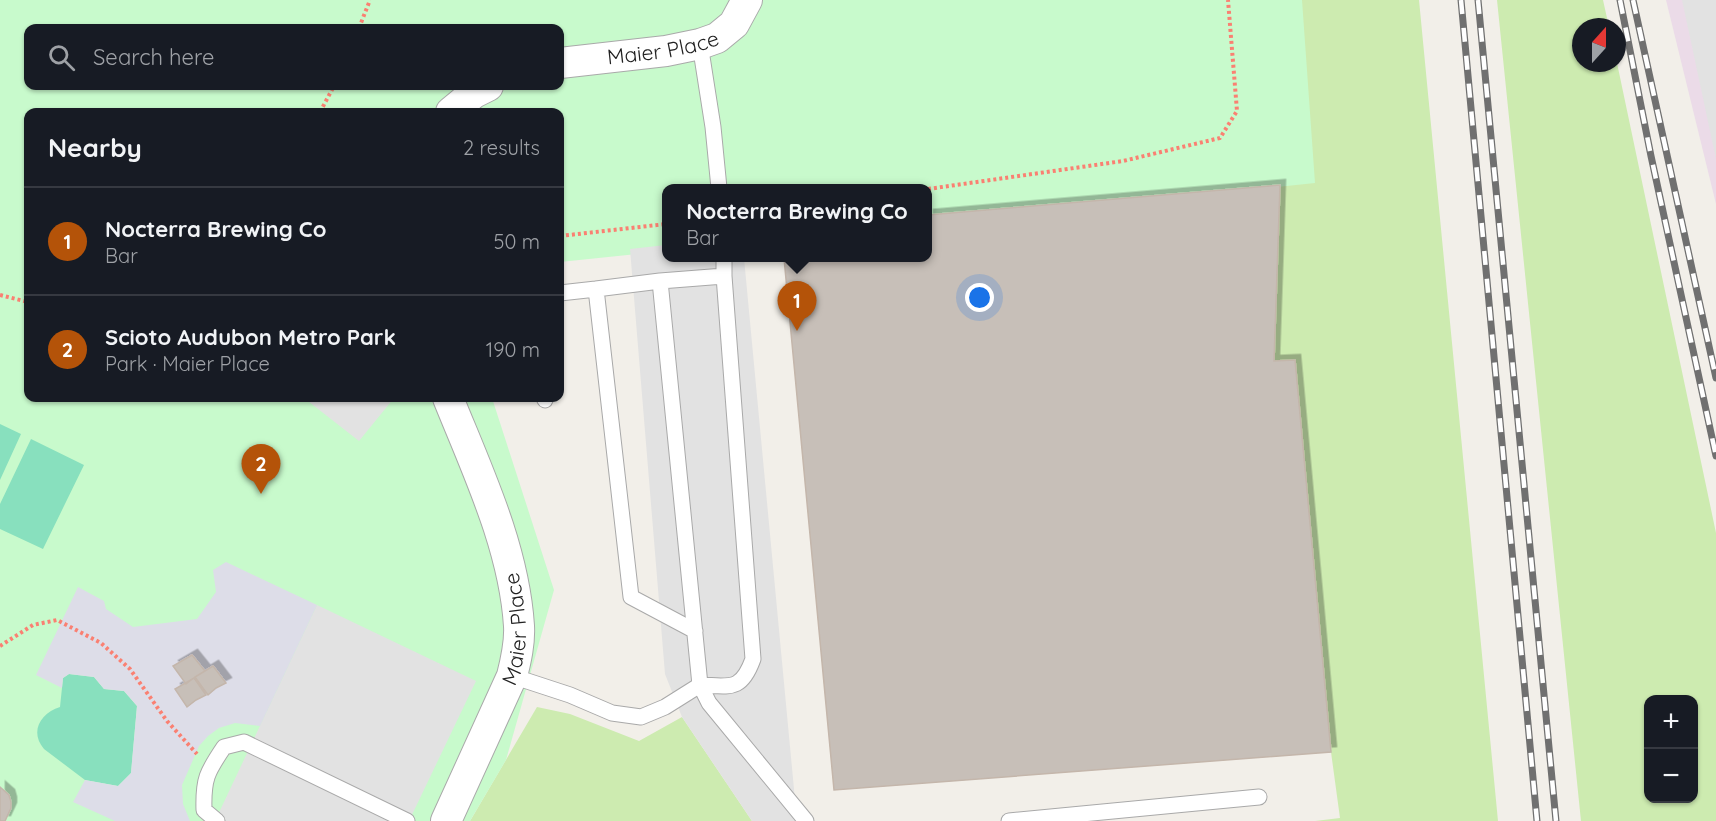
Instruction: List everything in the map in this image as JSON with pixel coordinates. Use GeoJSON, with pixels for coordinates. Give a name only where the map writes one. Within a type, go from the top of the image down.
{"type":"FeatureCollection","features":[{"type":"Feature","properties":{"kind":"street","name":"Maier Place"},"geometry":{"type":"LineString","coordinates":[[564,63],[666,51],[700,44],[717,38],[734,24],[747,0]]}},
{"type":"Feature","properties":{"kind":"street"},"geometry":{"type":"LineString","coordinates":[[456,108],[480,90]]}},
{"type":"Feature","properties":{"kind":"street","name":"Maier Place"},"geometry":{"type":"LineString","coordinates":[[446,821],[512,676],[517,655],[519,627],[514,585],[503,543],[450,402]]}},
{"type":"Feature","properties":{"kind":"lane"},"geometry":{"type":"LineString","coordinates":[[700,44],[713,127],[719,184]]}},
{"type":"Feature","properties":{"kind":"lane"},"geometry":{"type":"LineString","coordinates":[[512,676],[570,695],[612,713],[641,717],[665,707],[700,685],[733,686],[747,676],[753,659],[724,262]]}},
{"type":"Feature","properties":{"kind":"lane"},"geometry":{"type":"LineString","coordinates":[[564,293],[724,276]]}},
{"type":"Feature","properties":{"kind":"lane"},"geometry":{"type":"LineString","coordinates":[[660,281],[700,685],[709,703],[807,821]]}},
{"type":"Feature","properties":{"kind":"lane"},"geometry":{"type":"LineString","coordinates":[[596,289],[631,597],[694,631]]}},
{"type":"Feature","properties":{"kind":"lane"},"geometry":{"type":"LineString","coordinates":[[217,821],[204,810],[203,787],[211,766],[224,747],[244,742],[390,817],[407,821]]}},
{"type":"Feature","properties":{"kind":"lane"},"geometry":{"type":"LineString","coordinates":[[1009,821],[1259,797]]}},
{"type":"Feature","properties":{"kind":"path"},"geometry":{"type":"LineString","coordinates":[[361,24],[370,0]]}},
{"type":"Feature","properties":{"kind":"path"},"geometry":{"type":"LineString","coordinates":[[932,188],[1123,161],[1220,138],[1237,111],[1228,0]]}},
{"type":"Feature","properties":{"kind":"path"},"geometry":{"type":"LineString","coordinates":[[322,108],[332,90]]}},
{"type":"Feature","properties":{"kind":"path"},"geometry":{"type":"LineString","coordinates":[[564,236],[662,224]]}},
{"type":"Feature","properties":{"kind":"path"},"geometry":{"type":"LineString","coordinates":[[0,295],[24,301]]}},
{"type":"Feature","properties":{"kind":"path"},"geometry":{"type":"LineString","coordinates":[[0,646],[33,625],[57,620],[101,643],[130,669],[167,721],[211,766]]}},
{"type":"Feature","properties":{"kind":"shaded area"},"geometry":{"type":"Polygon","coordinates":[[[1666,0],[1716,0],[1716,204],[1666,0]]]}},
{"type":"Feature","properties":{"kind":"shaded area"},"geometry":{"type":"Polygon","coordinates":[[[1682,0],[1716,0],[1716,159],[1682,0]]]}},
{"type":"Feature","properties":{"kind":"shaded area"},"geometry":{"type":"Polygon","coordinates":[[[662,245],[662,262],[744,262],[797,821],[752,821],[682,717],[665,674],[630,249],[662,245]]]}},
{"type":"Feature","properties":{"kind":"shaded area"},"geometry":{"type":"Polygon","coordinates":[[[309,402],[391,402],[359,441],[309,402]]]}},
{"type":"Feature","properties":{"kind":"shaded area"},"geometry":{"type":"Polygon","coordinates":[[[226,562],[317,605],[260,726],[235,723],[219,728],[199,746],[182,785],[183,804],[190,821],[115,821],[73,802],[85,780],[118,786],[131,773],[137,706],[124,691],[104,689],[94,677],[69,674],[63,678],[62,688],[36,675],[78,587],[104,601],[106,609],[133,627],[197,619],[216,592],[213,570],[226,562]]]}},
{"type":"Feature","properties":{"kind":"shaded area"},"geometry":{"type":"Polygon","coordinates":[[[317,605],[476,681],[409,821],[215,821],[317,605]]]}},
{"type":"Feature","properties":{"kind":"green space"},"geometry":{"type":"Polygon","coordinates":[[[0,0],[1302,0],[1315,183],[932,223],[932,184],[662,184],[662,251],[564,262],[564,108],[24,108],[24,402],[493,402],[554,590],[506,760],[470,821],[0,821],[0,0]]]}},
{"type":"Feature","properties":{"kind":"green space"},"geometry":{"type":"Polygon","coordinates":[[[1239,0],[1419,0],[1498,821],[1315,821],[1340,818],[1331,752],[1295,360],[1274,361],[1280,185],[1239,0]]]}},
{"type":"Feature","properties":{"kind":"green space"},"geometry":{"type":"Polygon","coordinates":[[[1497,0],[1603,0],[1607,18],[1572,18],[1572,72],[1619,72],[1716,533],[1716,821],[1581,821],[1497,0]]]}},
{"type":"Feature","properties":{"kind":"green space"},"geometry":{"type":"Polygon","coordinates":[[[0,424],[21,434],[0,480],[0,424]]]}},
{"type":"Feature","properties":{"kind":"green space"},"geometry":{"type":"Polygon","coordinates":[[[31,439],[84,465],[43,549],[0,529],[0,504],[31,439]]]}},
{"type":"Feature","properties":{"kind":"green space"},"geometry":{"type":"Polygon","coordinates":[[[69,674],[94,677],[104,689],[124,691],[137,706],[131,773],[118,786],[85,780],[44,749],[40,742],[37,729],[39,724],[47,714],[60,707],[63,678],[69,674]]]}},
{"type":"Feature","properties":{"kind":"green space"},"geometry":{"type":"Polygon","coordinates":[[[537,707],[570,714],[639,741],[682,717],[752,821],[470,821],[537,707]]]}},
{"type":"Feature","properties":{"kind":"building"},"geometry":{"type":"Polygon","coordinates":[[[1280,185],[1274,361],[1295,360],[1331,752],[834,790],[784,262],[932,262],[932,215],[1280,185]]]}},
{"type":"Feature","properties":{"kind":"building"},"geometry":{"type":"Polygon","coordinates":[[[192,655],[205,671],[186,684],[173,666],[192,655]]]}},
{"type":"Feature","properties":{"kind":"building"},"geometry":{"type":"Polygon","coordinates":[[[213,666],[226,683],[208,695],[195,677],[213,666]]]}},
{"type":"Feature","properties":{"kind":"building"},"geometry":{"type":"Polygon","coordinates":[[[194,678],[206,695],[187,707],[175,689],[194,678]]]}},
{"type":"Feature","properties":{"kind":"building"},"geometry":{"type":"Polygon","coordinates":[[[0,787],[9,795],[11,802],[11,808],[5,821],[0,821],[0,787]]]}},
{"type":"Feature","properties":{"kind":"railway"},"geometry":{"type":"LineString","coordinates":[[1461,0],[1537,821]]}},
{"type":"Feature","properties":{"kind":"railway"},"geometry":{"type":"LineString","coordinates":[[1478,0],[1556,821]]}},
{"type":"Feature","properties":{"kind":"railway"},"geometry":{"type":"LineString","coordinates":[[1620,0],[1651,156],[1716,456]]}},
{"type":"Feature","properties":{"kind":"railway"},"geometry":{"type":"LineString","coordinates":[[1633,0],[1716,378]]}},
{"type":"Feature","properties":{"kind":"place","name":"Nocterra Brewing Co"},"geometry":{"type":"Point","coordinates":[797,331]}},
{"type":"Feature","properties":{"kind":"place","name":"Scioto Audubon Metro Park"},"geometry":{"type":"Point","coordinates":[261,494]}}]}
